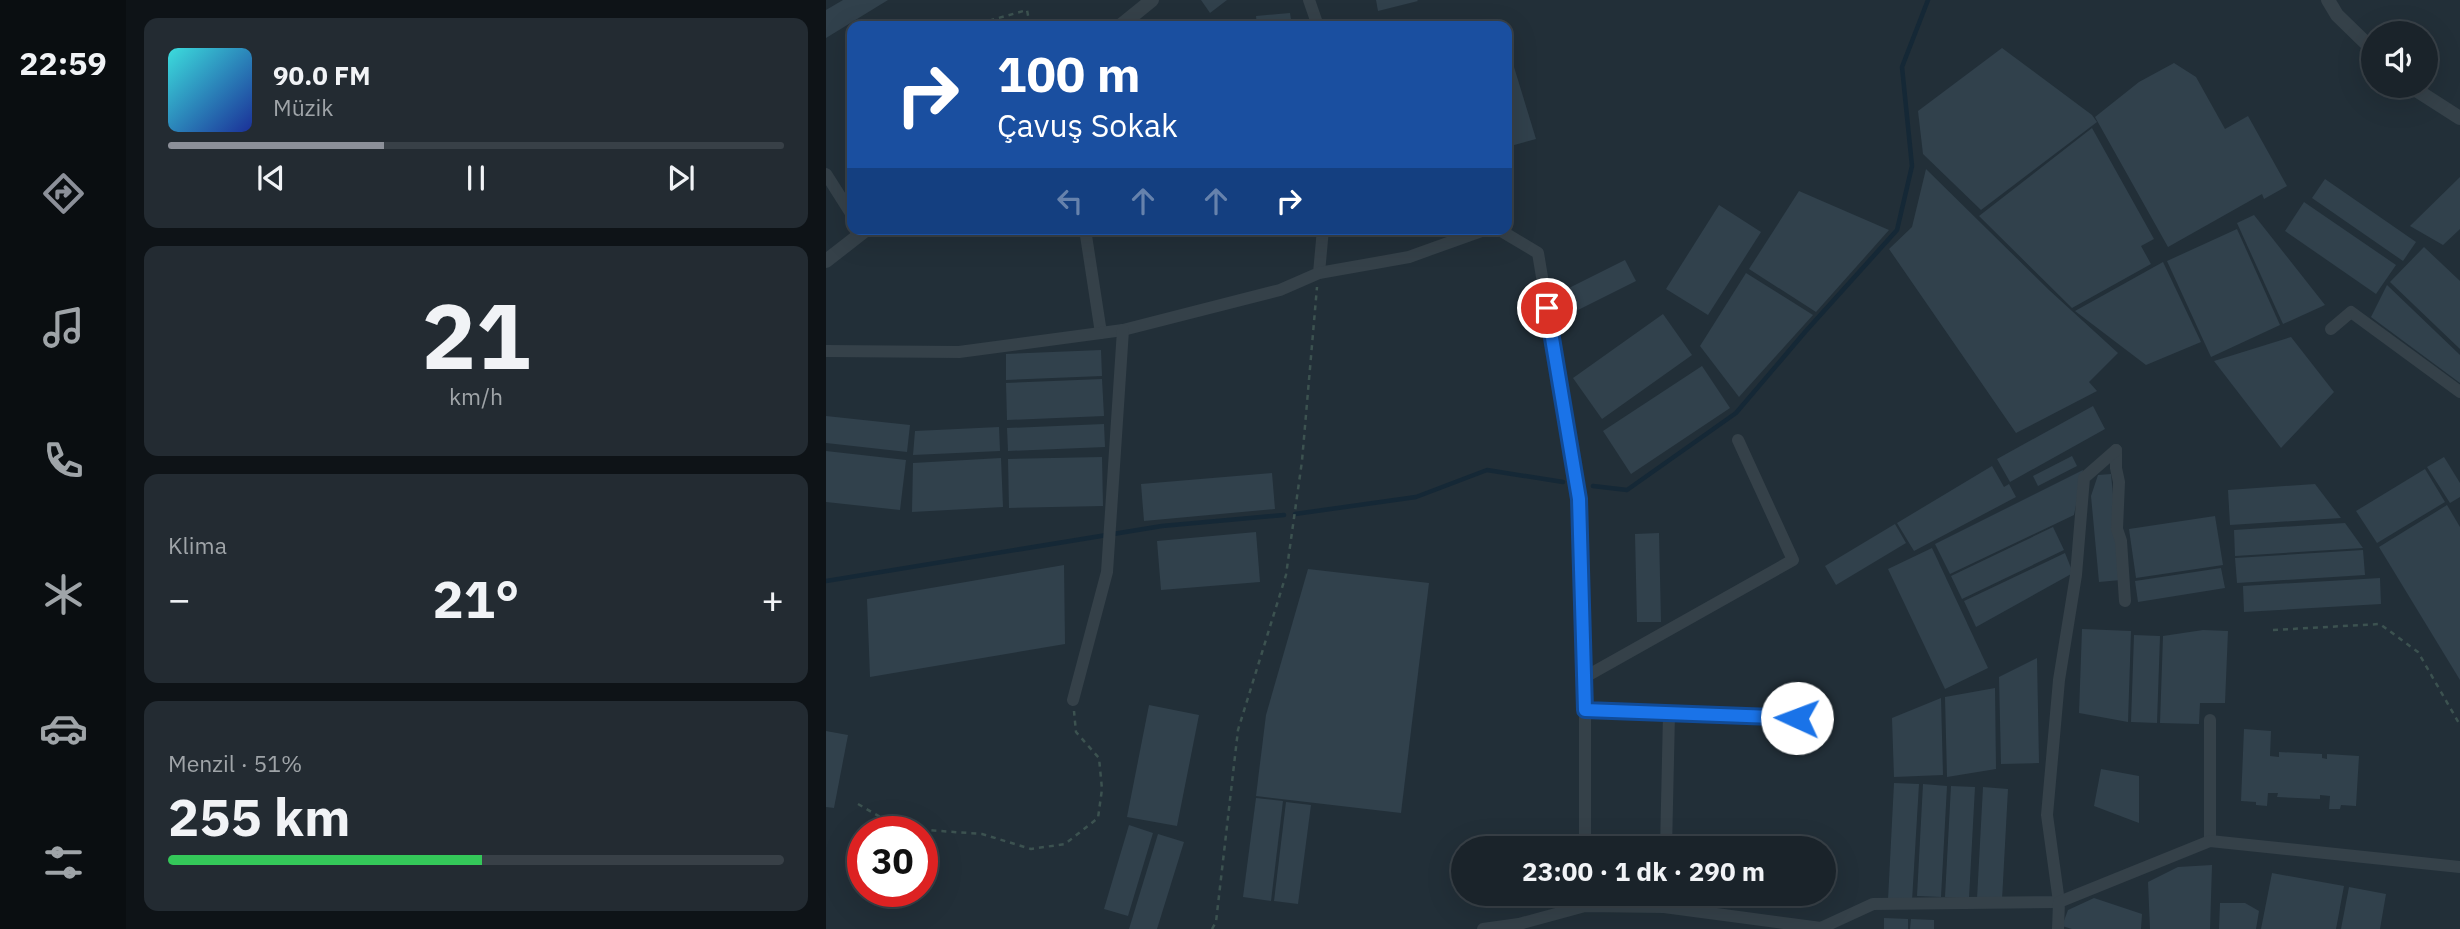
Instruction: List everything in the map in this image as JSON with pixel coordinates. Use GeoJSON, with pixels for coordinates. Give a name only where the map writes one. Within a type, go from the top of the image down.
{"type":"FeatureCollection","features":[{"type":"Feature","properties":{"kind":"street"},"geometry":{"type":"LineString","coordinates":[[1126,21],[1152,0]]}},
{"type":"Feature","properties":{"kind":"street"},"geometry":{"type":"LineString","coordinates":[[1309,0],[1316,21]]}},
{"type":"Feature","properties":{"kind":"street"},"geometry":{"type":"LineString","coordinates":[[2328,0],[2337,15],[2361,38]]}},
{"type":"Feature","properties":{"kind":"street"},"geometry":{"type":"LineString","coordinates":[[2429,98],[2460,118]]}},
{"type":"Feature","properties":{"kind":"street"},"geometry":{"type":"LineString","coordinates":[[826,174],[847,207]]}},
{"type":"Feature","properties":{"kind":"street"},"geometry":{"type":"LineString","coordinates":[[826,261],[858,235]]}},
{"type":"Feature","properties":{"kind":"street"},"geometry":{"type":"LineString","coordinates":[[1086,235],[1101,334]]}},
{"type":"Feature","properties":{"kind":"street"},"geometry":{"type":"LineString","coordinates":[[1319,273],[1322,235]]}},
{"type":"Feature","properties":{"kind":"street"},"geometry":{"type":"LineString","coordinates":[[826,351],[959,352],[1123,331],[1280,290],[1319,273],[1409,257],[1470,235]]}},
{"type":"Feature","properties":{"kind":"street"},"geometry":{"type":"LineString","coordinates":[[1508,235],[1538,253],[1579,499],[1585,677],[1585,836]]}},
{"type":"Feature","properties":{"kind":"street"},"geometry":{"type":"LineString","coordinates":[[2332,329],[2351,312],[2460,392]]}},
{"type":"Feature","properties":{"kind":"street"},"geometry":{"type":"LineString","coordinates":[[1073,700],[1107,572],[1123,331]]}},
{"type":"Feature","properties":{"kind":"street"},"geometry":{"type":"LineString","coordinates":[[1585,677],[1793,560],[1738,440]]}},
{"type":"Feature","properties":{"kind":"street"},"geometry":{"type":"LineString","coordinates":[[2058,929],[2059,902],[2047,815],[2059,680],[2076,575],[2084,478],[2116,450],[2119,482],[2117,529],[2121,541],[2124,601]]}},
{"type":"Feature","properties":{"kind":"street"},"geometry":{"type":"LineString","coordinates":[[1585,710],[1822,719]]}},
{"type":"Feature","properties":{"kind":"street"},"geometry":{"type":"LineString","coordinates":[[1666,836],[1668,715]]}},
{"type":"Feature","properties":{"kind":"street"},"geometry":{"type":"LineString","coordinates":[[2210,720],[2210,841]]}},
{"type":"Feature","properties":{"kind":"street"},"geometry":{"type":"LineString","coordinates":[[1698,906],[1821,928],[1872,904],[2059,902],[2210,841],[2460,867]]}},
{"type":"Feature","properties":{"kind":"street"},"geometry":{"type":"LineString","coordinates":[[1483,929],[1519,927],[1570,906]]}},
{"type":"Feature","properties":{"kind":"path"},"geometry":{"type":"LineString","coordinates":[[988,21],[1027,10],[1029,21]]}},
{"type":"Feature","properties":{"kind":"path"},"geometry":{"type":"LineString","coordinates":[[1212,929],[1216,922],[1238,730],[1286,575],[1302,461],[1319,273]]}},
{"type":"Feature","properties":{"kind":"path"},"geometry":{"type":"LineString","coordinates":[[2273,630],[2380,624],[2418,652],[2460,725]]}},
{"type":"Feature","properties":{"kind":"path"},"geometry":{"type":"LineString","coordinates":[[858,804],[899,828],[982,834],[1031,849],[1065,844],[1098,818],[1102,789],[1098,758],[1076,732],[1073,700]]}},
{"type":"Feature","properties":{"kind":"building"},"geometry":{"type":"Polygon","coordinates":[[[843,0],[888,0],[854,21],[847,21],[847,25],[826,38],[826,10],[843,0]]]}},
{"type":"Feature","properties":{"kind":"building"},"geometry":{"type":"Polygon","coordinates":[[[1201,0],[1227,0],[1210,13],[1201,0]]]}},
{"type":"Feature","properties":{"kind":"building"},"geometry":{"type":"Polygon","coordinates":[[[1376,0],[1417,0],[1418,1],[1378,11],[1376,0]]]}},
{"type":"Feature","properties":{"kind":"building"},"geometry":{"type":"Polygon","coordinates":[[[1290,13],[1291,21],[1256,21],[1256,16],[1290,13]]]}},
{"type":"Feature","properties":{"kind":"building"},"geometry":{"type":"Polygon","coordinates":[[[2002,48],[2092,115],[2097,122],[1981,210],[1923,154],[1918,111],[2002,48]]]}},
{"type":"Feature","properties":{"kind":"building"},"geometry":{"type":"Polygon","coordinates":[[[1512,60],[1536,139],[1512,146],[1512,60]]]}},
{"type":"Feature","properties":{"kind":"building"},"geometry":{"type":"Polygon","coordinates":[[[2174,63],[2196,77],[2225,129],[2248,116],[2287,186],[2264,199],[2262,194],[2168,247],[2095,117],[2139,82],[2174,63]]]}},
{"type":"Feature","properties":{"kind":"building"},"geometry":{"type":"Polygon","coordinates":[[[2092,128],[2154,239],[2141,246],[2151,264],[2072,308],[1979,216],[2092,128]]]}},
{"type":"Feature","properties":{"kind":"building"},"geometry":{"type":"Polygon","coordinates":[[[1926,169],[2049,290],[2118,353],[2089,382],[2097,391],[2016,433],[1889,249],[1912,227],[1926,169]]]}},
{"type":"Feature","properties":{"kind":"building"},"geometry":{"type":"Polygon","coordinates":[[[2460,177],[2460,229],[2443,245],[2410,226],[2460,177]]]}},
{"type":"Feature","properties":{"kind":"building"},"geometry":{"type":"Polygon","coordinates":[[[2325,179],[2416,242],[2403,261],[2312,198],[2325,179]]]}},
{"type":"Feature","properties":{"kind":"building"},"geometry":{"type":"Polygon","coordinates":[[[1799,191],[1889,230],[1816,312],[1749,269],[1799,191]]]}},
{"type":"Feature","properties":{"kind":"building"},"geometry":{"type":"Polygon","coordinates":[[[2304,202],[2396,265],[2376,294],[2285,231],[2304,202]]]}},
{"type":"Feature","properties":{"kind":"building"},"geometry":{"type":"Polygon","coordinates":[[[1719,205],[1761,232],[1708,315],[1666,289],[1719,205]]]}},
{"type":"Feature","properties":{"kind":"building"},"geometry":{"type":"Polygon","coordinates":[[[2254,215],[2325,305],[2283,324],[2237,223],[2254,215]]]}},
{"type":"Feature","properties":{"kind":"building"},"geometry":{"type":"Polygon","coordinates":[[[2237,229],[2280,325],[2211,357],[2167,261],[2237,229]]]}},
{"type":"Feature","properties":{"kind":"building"},"geometry":{"type":"Polygon","coordinates":[[[2424,247],[2460,281],[2460,349],[2390,282],[2424,247]]]}},
{"type":"Feature","properties":{"kind":"building"},"geometry":{"type":"Polygon","coordinates":[[[1625,260],[1636,281],[1566,316],[1555,295],[1625,260]]]}},
{"type":"Feature","properties":{"kind":"building"},"geometry":{"type":"Polygon","coordinates":[[[2163,262],[2201,342],[2146,365],[2075,311],[2163,262]]]}},
{"type":"Feature","properties":{"kind":"building"},"geometry":{"type":"Polygon","coordinates":[[[1746,273],[1813,315],[1739,397],[1700,346],[1746,273]]]}},
{"type":"Feature","properties":{"kind":"building"},"geometry":{"type":"Polygon","coordinates":[[[2387,285],[2460,355],[2460,383],[2371,317],[2387,285]]]}},
{"type":"Feature","properties":{"kind":"building"},"geometry":{"type":"Polygon","coordinates":[[[1663,314],[1692,355],[1602,419],[1573,378],[1663,314]]]}},
{"type":"Feature","properties":{"kind":"building"},"geometry":{"type":"Polygon","coordinates":[[[2291,337],[2334,392],[2281,448],[2214,361],[2291,337]]]}},
{"type":"Feature","properties":{"kind":"building"},"geometry":{"type":"Polygon","coordinates":[[[1101,350],[1102,376],[1006,380],[1006,354],[1101,350]]]}},
{"type":"Feature","properties":{"kind":"building"},"geometry":{"type":"Polygon","coordinates":[[[1702,366],[1730,408],[1631,474],[1603,431],[1702,366]]]}},
{"type":"Feature","properties":{"kind":"building"},"geometry":{"type":"Polygon","coordinates":[[[1102,379],[1104,416],[1007,420],[1006,383],[1102,379]]]}},
{"type":"Feature","properties":{"kind":"building"},"geometry":{"type":"Polygon","coordinates":[[[2093,406],[2105,429],[2010,482],[1997,459],[2093,406]]]}},
{"type":"Feature","properties":{"kind":"building"},"geometry":{"type":"Polygon","coordinates":[[[826,416],[910,425],[907,452],[826,443],[826,416]]]}},
{"type":"Feature","properties":{"kind":"building"},"geometry":{"type":"Polygon","coordinates":[[[1104,424],[1105,447],[1008,451],[1007,428],[1104,424]]]}},
{"type":"Feature","properties":{"kind":"building"},"geometry":{"type":"Polygon","coordinates":[[[999,427],[1000,451],[913,455],[915,431],[999,427]]]}},
{"type":"Feature","properties":{"kind":"building"},"geometry":{"type":"Polygon","coordinates":[[[826,451],[906,460],[900,510],[826,502],[826,451]]]}},
{"type":"Feature","properties":{"kind":"building"},"geometry":{"type":"Polygon","coordinates":[[[2072,456],[2077,466],[2038,486],[2033,476],[2072,456]]]}},
{"type":"Feature","properties":{"kind":"building"},"geometry":{"type":"Polygon","coordinates":[[[1102,457],[1103,506],[1009,508],[1008,459],[1102,457]]]}},
{"type":"Feature","properties":{"kind":"building"},"geometry":{"type":"Polygon","coordinates":[[[2444,457],[2460,483],[2460,497],[2450,503],[2427,467],[2444,457]]]}},
{"type":"Feature","properties":{"kind":"building"},"geometry":{"type":"Polygon","coordinates":[[[1001,458],[1003,507],[912,512],[913,463],[1001,458]]]}},
{"type":"Feature","properties":{"kind":"building"},"geometry":{"type":"Polygon","coordinates":[[[1992,466],[2004,487],[2009,484],[2016,497],[1914,551],[1897,523],[1992,466]]]}},
{"type":"Feature","properties":{"kind":"building"},"geometry":{"type":"Polygon","coordinates":[[[2425,469],[2445,502],[2377,543],[2356,511],[2425,469]]]}},
{"type":"Feature","properties":{"kind":"building"},"geometry":{"type":"Polygon","coordinates":[[[2083,470],[2074,515],[1950,574],[1935,544],[2083,470]]]}},
{"type":"Feature","properties":{"kind":"building"},"geometry":{"type":"Polygon","coordinates":[[[1272,473],[1275,509],[1144,521],[1141,484],[1272,473]]]}},
{"type":"Feature","properties":{"kind":"building"},"geometry":{"type":"Polygon","coordinates":[[[2111,474],[2121,580],[2099,582],[2091,496],[2098,475],[2111,474]]]}},
{"type":"Feature","properties":{"kind":"building"},"geometry":{"type":"Polygon","coordinates":[[[2315,484],[2341,518],[2230,525],[2228,490],[2315,484]]]}},
{"type":"Feature","properties":{"kind":"building"},"geometry":{"type":"Polygon","coordinates":[[[2447,505],[2460,527],[2460,680],[2379,547],[2447,505]]]}},
{"type":"Feature","properties":{"kind":"building"},"geometry":{"type":"Polygon","coordinates":[[[2215,516],[2223,565],[2136,578],[2129,529],[2215,516]]]}},
{"type":"Feature","properties":{"kind":"building"},"geometry":{"type":"Polygon","coordinates":[[[2345,523],[2363,548],[2235,556],[2234,530],[2345,523]]]}},
{"type":"Feature","properties":{"kind":"building"},"geometry":{"type":"Polygon","coordinates":[[[1895,524],[1906,543],[1836,585],[1825,566],[1895,524]]]}},
{"type":"Feature","properties":{"kind":"building"},"geometry":{"type":"Polygon","coordinates":[[[2053,527],[2064,550],[1962,599],[1951,576],[2053,527]]]}},
{"type":"Feature","properties":{"kind":"building"},"geometry":{"type":"Polygon","coordinates":[[[1256,532],[1260,582],[1161,590],[1157,541],[1256,532]]]}},
{"type":"Feature","properties":{"kind":"building"},"geometry":{"type":"Polygon","coordinates":[[[1659,533],[1661,622],[1637,622],[1635,534],[1659,533]]]}},
{"type":"Feature","properties":{"kind":"building"},"geometry":{"type":"Polygon","coordinates":[[[1932,548],[1988,668],[1945,689],[1888,569],[1932,548]]]}},
{"type":"Feature","properties":{"kind":"building"},"geometry":{"type":"Polygon","coordinates":[[[2363,550],[2365,575],[2237,583],[2235,558],[2363,550]]]}},
{"type":"Feature","properties":{"kind":"building"},"geometry":{"type":"Polygon","coordinates":[[[2065,553],[2073,573],[1976,627],[1964,601],[2065,553]]]}},
{"type":"Feature","properties":{"kind":"building"},"geometry":{"type":"Polygon","coordinates":[[[1064,565],[1065,644],[870,677],[867,599],[1064,565]]]}},
{"type":"Feature","properties":{"kind":"building"},"geometry":{"type":"Polygon","coordinates":[[[2221,568],[2225,588],[2138,602],[2135,581],[2221,568]]]}},
{"type":"Feature","properties":{"kind":"building"},"geometry":{"type":"Polygon","coordinates":[[[1308,569],[1429,583],[1401,813],[1256,796],[1266,715],[1308,569]]]}},
{"type":"Feature","properties":{"kind":"building"},"geometry":{"type":"Polygon","coordinates":[[[2380,578],[2381,604],[2244,612],[2243,586],[2380,578]]]}},
{"type":"Feature","properties":{"kind":"building"},"geometry":{"type":"Polygon","coordinates":[[[2082,629],[2131,631],[2128,722],[2079,713],[2082,629]]]}},
{"type":"Feature","properties":{"kind":"building"},"geometry":{"type":"Polygon","coordinates":[[[2203,630],[2228,631],[2225,703],[2200,703],[2199,724],[2160,723],[2163,636],[2203,630]]]}},
{"type":"Feature","properties":{"kind":"building"},"geometry":{"type":"Polygon","coordinates":[[[2134,635],[2160,636],[2157,723],[2131,722],[2134,635]]]}},
{"type":"Feature","properties":{"kind":"building"},"geometry":{"type":"Polygon","coordinates":[[[2037,658],[2039,763],[2001,764],[1999,677],[2037,658]]]}},
{"type":"Feature","properties":{"kind":"building"},"geometry":{"type":"Polygon","coordinates":[[[1995,688],[1996,769],[1947,777],[1945,697],[1995,688]]]}},
{"type":"Feature","properties":{"kind":"building"},"geometry":{"type":"Polygon","coordinates":[[[1941,698],[1943,775],[1894,777],[1892,718],[1941,698]]]}},
{"type":"Feature","properties":{"kind":"building"},"geometry":{"type":"Polygon","coordinates":[[[1149,705],[1199,715],[1177,826],[1127,817],[1149,705]]]}},
{"type":"Feature","properties":{"kind":"building"},"geometry":{"type":"Polygon","coordinates":[[[2244,729],[2271,731],[2270,756],[2279,757],[2279,752],[2322,754],[2322,758],[2327,759],[2327,754],[2359,756],[2356,806],[2341,805],[2340,809],[2329,809],[2330,796],[2320,795],[2320,799],[2277,797],[2278,793],[2268,793],[2267,806],[2241,801],[2244,729]]]}},
{"type":"Feature","properties":{"kind":"building"},"geometry":{"type":"Polygon","coordinates":[[[826,731],[848,735],[834,808],[826,807],[826,731]]]}},
{"type":"Feature","properties":{"kind":"building"},"geometry":{"type":"Polygon","coordinates":[[[2101,769],[2139,776],[2139,823],[2094,806],[2101,769]]]}},
{"type":"Feature","properties":{"kind":"building"},"geometry":{"type":"Polygon","coordinates":[[[1894,783],[1919,784],[1912,901],[1888,900],[1894,783]]]}},
{"type":"Feature","properties":{"kind":"building"},"geometry":{"type":"Polygon","coordinates":[[[1923,784],[1947,786],[1941,897],[1917,896],[1923,784]]]}},
{"type":"Feature","properties":{"kind":"building"},"geometry":{"type":"Polygon","coordinates":[[[1951,786],[1975,787],[1969,898],[1945,897],[1951,786]]]}},
{"type":"Feature","properties":{"kind":"building"},"geometry":{"type":"Polygon","coordinates":[[[1983,787],[2008,789],[2002,900],[1977,899],[1983,787]]]}},
{"type":"Feature","properties":{"kind":"building"},"geometry":{"type":"Polygon","coordinates":[[[1256,798],[1283,801],[1271,901],[1243,897],[1256,798]]]}},
{"type":"Feature","properties":{"kind":"building"},"geometry":{"type":"Polygon","coordinates":[[[1286,802],[1311,805],[1298,904],[1274,901],[1286,802]]]}},
{"type":"Feature","properties":{"kind":"building"},"geometry":{"type":"Polygon","coordinates":[[[1129,825],[1153,833],[1128,916],[1104,909],[1129,825]]]}},
{"type":"Feature","properties":{"kind":"building"},"geometry":{"type":"Polygon","coordinates":[[[1158,834],[1184,842],[1157,929],[1129,929],[1158,834]]]}},
{"type":"Feature","properties":{"kind":"building"},"geometry":{"type":"Polygon","coordinates":[[[2212,865],[2210,929],[2150,929],[2148,882],[2178,867],[2212,865]]]}},
{"type":"Feature","properties":{"kind":"building"},"geometry":{"type":"Polygon","coordinates":[[[2272,873],[2344,886],[2336,929],[2261,929],[2272,873]]]}},
{"type":"Feature","properties":{"kind":"building"},"geometry":{"type":"Polygon","coordinates":[[[2349,887],[2386,894],[2380,929],[2341,929],[2349,887]]]}},
{"type":"Feature","properties":{"kind":"building"},"geometry":{"type":"Polygon","coordinates":[[[2094,898],[2142,914],[2141,929],[2072,929],[2062,926],[2068,910],[2094,898]]]}},
{"type":"Feature","properties":{"kind":"building"},"geometry":{"type":"Polygon","coordinates":[[[2220,903],[2245,903],[2259,911],[2256,929],[2219,929],[2220,903]]]}},
{"type":"Feature","properties":{"kind":"building"},"geometry":{"type":"Polygon","coordinates":[[[1884,918],[1908,919],[1908,929],[1884,929],[1884,918]]]}},
{"type":"Feature","properties":{"kind":"building"},"geometry":{"type":"Polygon","coordinates":[[[1911,919],[1934,920],[1934,929],[1910,929],[1911,919]]]}},
{"type":"Feature","properties":{"kind":"waterway"},"geometry":{"type":"LineString","coordinates":[[1593,486],[1627,490],[1736,413],[1897,230],[1912,166],[1902,67],[1928,0]]}},
{"type":"Feature","properties":{"kind":"waterway"},"geometry":{"type":"LineString","coordinates":[[1295,514],[1416,497],[1487,470],[1563,482]]}},
{"type":"Feature","properties":{"kind":"waterway"},"geometry":{"type":"LineString","coordinates":[[826,581],[1162,526],[1284,515]]}},
{"type":"Feature","properties":{"kind":"route"},"geometry":{"type":"LineString","coordinates":[[1547,308],[1579,499],[1585,710],[1797,718]]}}]}
